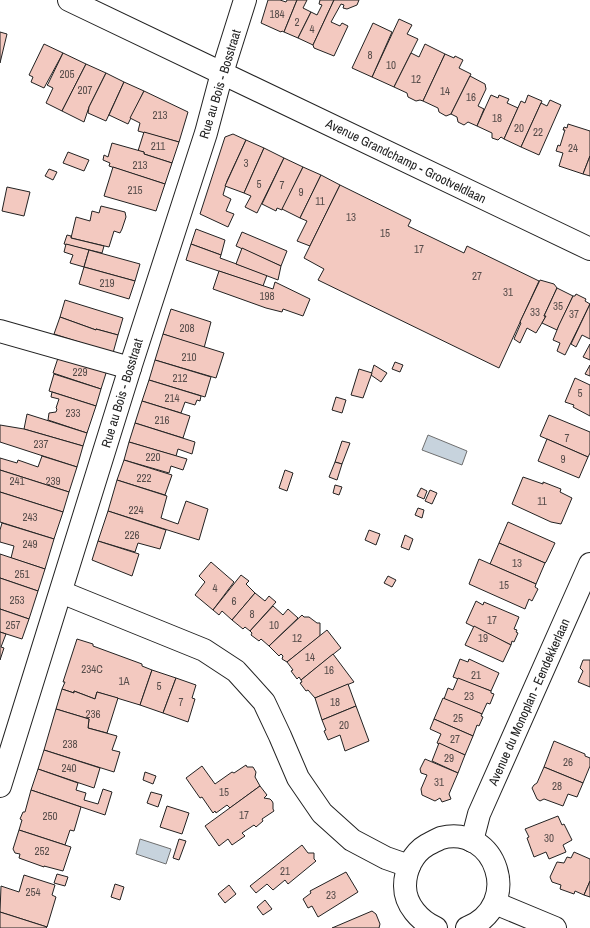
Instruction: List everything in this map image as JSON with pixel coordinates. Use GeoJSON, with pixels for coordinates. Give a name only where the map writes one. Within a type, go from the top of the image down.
{"type":"FeatureCollection","features":[{"type":"Feature","properties":{"kind":"street","name":"Avenue Grandchamp - Grootveldlaan"},"geometry":{"type":"LineString","coordinates":[[69,0],[590,249]]}},
{"type":"Feature","properties":{"kind":"street","name":"Rue au Bois - Bosstraat"},"geometry":{"type":"LineString","coordinates":[[0,786],[130,368],[206,133],[222,73],[245,0]]}},
{"type":"Feature","properties":{"kind":"street"},"geometry":{"type":"LineString","coordinates":[[0,331],[130,368]]}},
{"type":"Feature","properties":{"kind":"street","name":"Avenue du Monoplan - Eendekkerlaan"},"geometry":{"type":"LineString","coordinates":[[472,841],[479,814],[590,564]]}},
{"type":"Feature","properties":{"kind":"street"},"geometry":{"type":"LineString","coordinates":[[61,592],[204,650],[236,671],[264,702],[298,778],[322,813],[352,840],[386,858],[409,866]]}},
{"type":"Feature","properties":{"kind":"street"},"geometry":{"type":"LineString","coordinates":[[435,928],[421,919],[411,907],[405,890],[405,881],[409,866],[420,849],[440,838],[457,837],[472,841],[486,851],[495,864],[499,884],[495,903],[487,916],[468,928]]}},
{"type":"Feature","properties":{"kind":"street"},"geometry":{"type":"LineString","coordinates":[[495,903],[555,928]]}},
{"type":"Feature","properties":{"kind":"shaded area"},"geometry":{"type":"Polygon","coordinates":[[[428,435],[467,451],[462,465],[422,450],[428,435]]]}},
{"type":"Feature","properties":{"kind":"shaded area"},"geometry":{"type":"Polygon","coordinates":[[[140,839],[171,849],[166,864],[136,854],[140,839]]]}},
{"type":"Feature","properties":{"kind":"building"},"geometry":{"type":"Polygon","coordinates":[[[268,0],[280,0],[286,2],[287,0],[297,0],[284,32],[261,23],[268,0]]]}},
{"type":"Feature","properties":{"kind":"building"},"geometry":{"type":"Polygon","coordinates":[[[297,0],[307,0],[303,8],[311,12],[298,38],[284,32],[297,0]]]}},
{"type":"Feature","properties":{"kind":"building"},"geometry":{"type":"Polygon","coordinates":[[[320,0],[334,0],[313,45],[298,38],[311,12],[317,15],[322,5],[319,4],[320,0]]]}},
{"type":"Feature","properties":{"kind":"building"},"geometry":{"type":"Polygon","coordinates":[[[334,0],[359,0],[357,5],[347,9],[343,8],[344,5],[341,4],[331,22],[340,26],[342,23],[348,26],[334,56],[314,48],[313,45],[334,0]]]}},
{"type":"Feature","properties":{"kind":"building"},"geometry":{"type":"Polygon","coordinates":[[[399,19],[412,25],[407,34],[418,39],[394,87],[372,77],[399,19]]]}},
{"type":"Feature","properties":{"kind":"building"},"geometry":{"type":"Polygon","coordinates":[[[373,23],[392,32],[372,77],[352,68],[373,23]]]}},
{"type":"Feature","properties":{"kind":"building"},"geometry":{"type":"Polygon","coordinates":[[[0,32],[7,34],[0,63],[0,32]]]}},
{"type":"Feature","properties":{"kind":"building"},"geometry":{"type":"Polygon","coordinates":[[[44,44],[63,53],[44,88],[31,82],[33,77],[29,75],[44,44]]]}},
{"type":"Feature","properties":{"kind":"building"},"geometry":{"type":"Polygon","coordinates":[[[425,44],[445,54],[423,101],[416,101],[408,97],[407,93],[394,87],[411,53],[419,57],[425,44]]]}},
{"type":"Feature","properties":{"kind":"building"},"geometry":{"type":"Polygon","coordinates":[[[63,53],[86,64],[62,111],[46,103],[53,88],[47,85],[63,53]]]}},
{"type":"Feature","properties":{"kind":"building"},"geometry":{"type":"Polygon","coordinates":[[[445,54],[454,58],[455,56],[463,60],[459,68],[471,74],[451,114],[446,116],[439,112],[438,108],[423,101],[445,54]]]}},
{"type":"Feature","properties":{"kind":"building"},"geometry":{"type":"Polygon","coordinates":[[[86,64],[106,73],[89,107],[84,122],[62,111],[86,64]]]}},
{"type":"Feature","properties":{"kind":"building"},"geometry":{"type":"Polygon","coordinates":[[[106,73],[124,82],[106,121],[88,113],[89,107],[106,73]]]}},
{"type":"Feature","properties":{"kind":"building"},"geometry":{"type":"Polygon","coordinates":[[[470,76],[485,84],[486,89],[478,106],[484,109],[477,126],[468,122],[464,125],[458,122],[457,117],[451,114],[470,76]]]}},
{"type":"Feature","properties":{"kind":"building"},"geometry":{"type":"Polygon","coordinates":[[[124,82],[144,91],[128,124],[109,115],[124,82]]]}},
{"type":"Feature","properties":{"kind":"building"},"geometry":{"type":"Polygon","coordinates":[[[144,91],[188,112],[179,142],[138,131],[140,123],[130,118],[144,91]]]}},
{"type":"Feature","properties":{"kind":"building"},"geometry":{"type":"Polygon","coordinates":[[[491,95],[498,98],[499,95],[509,99],[507,103],[518,108],[504,139],[501,137],[498,140],[492,138],[492,133],[477,126],[491,95]]]}},
{"type":"Feature","properties":{"kind":"building"},"geometry":{"type":"Polygon","coordinates":[[[528,95],[542,101],[521,147],[504,139],[521,101],[525,103],[528,95]]]}},
{"type":"Feature","properties":{"kind":"building"},"geometry":{"type":"Polygon","coordinates":[[[550,100],[561,105],[539,155],[521,147],[541,103],[547,106],[550,100]]]}},
{"type":"Feature","properties":{"kind":"building"},"geometry":{"type":"Polygon","coordinates":[[[568,124],[590,131],[590,156],[583,174],[559,166],[563,153],[556,151],[558,145],[560,146],[565,130],[563,130],[564,127],[567,128],[568,124]]]}},
{"type":"Feature","properties":{"kind":"building"},"geometry":{"type":"Polygon","coordinates":[[[144,132],[179,142],[172,163],[138,151],[144,132]]]}},
{"type":"Feature","properties":{"kind":"building"},"geometry":{"type":"Polygon","coordinates":[[[233,134],[246,140],[227,181],[223,195],[231,199],[226,211],[234,214],[228,227],[200,214],[225,137],[233,134]]]}},
{"type":"Feature","properties":{"kind":"building"},"geometry":{"type":"Polygon","coordinates":[[[246,140],[264,148],[244,193],[225,186],[246,140]]]}},
{"type":"Feature","properties":{"kind":"building"},"geometry":{"type":"Polygon","coordinates":[[[112,143],[144,152],[144,154],[172,163],[165,184],[109,166],[110,163],[103,160],[104,155],[108,157],[112,143]]]}},
{"type":"Feature","properties":{"kind":"building"},"geometry":{"type":"Polygon","coordinates":[[[264,148],[284,158],[257,213],[245,207],[251,196],[244,193],[264,148]]]}},
{"type":"Feature","properties":{"kind":"building"},"geometry":{"type":"Polygon","coordinates":[[[68,152],[89,160],[84,171],[63,163],[68,152]]]}},
{"type":"Feature","properties":{"kind":"building"},"geometry":{"type":"Polygon","coordinates":[[[590,156],[590,176],[583,174],[590,156]]]}},
{"type":"Feature","properties":{"kind":"building"},"geometry":{"type":"Polygon","coordinates":[[[284,158],[303,167],[282,210],[277,208],[276,211],[262,204],[284,158]]]}},
{"type":"Feature","properties":{"kind":"building"},"geometry":{"type":"Polygon","coordinates":[[[113,167],[165,184],[156,211],[104,196],[113,167]]]}},
{"type":"Feature","properties":{"kind":"building"},"geometry":{"type":"Polygon","coordinates":[[[303,167],[321,175],[300,218],[282,209],[303,167]]]}},
{"type":"Feature","properties":{"kind":"building"},"geometry":{"type":"Polygon","coordinates":[[[49,169],[57,172],[53,180],[45,176],[49,169]]]}},
{"type":"Feature","properties":{"kind":"building"},"geometry":{"type":"Polygon","coordinates":[[[321,175],[340,185],[310,246],[297,241],[307,221],[300,218],[321,175]]]}},
{"type":"Feature","properties":{"kind":"building"},"geometry":{"type":"Polygon","coordinates":[[[340,185],[411,220],[408,226],[464,253],[467,246],[539,281],[499,368],[318,280],[324,269],[304,258],[340,185]]]}},
{"type":"Feature","properties":{"kind":"building"},"geometry":{"type":"Polygon","coordinates":[[[7,187],[30,192],[24,216],[2,211],[7,187]]]}},
{"type":"Feature","properties":{"kind":"building"},"geometry":{"type":"Polygon","coordinates":[[[101,206],[125,212],[126,217],[120,233],[114,231],[109,247],[71,238],[76,217],[90,221],[92,211],[99,213],[101,206]]]}},
{"type":"Feature","properties":{"kind":"building"},"geometry":{"type":"Polygon","coordinates":[[[196,229],[225,240],[221,255],[191,244],[196,229]]]}},
{"type":"Feature","properties":{"kind":"building"},"geometry":{"type":"Polygon","coordinates":[[[242,232],[287,251],[281,266],[236,246],[242,232]]]}},
{"type":"Feature","properties":{"kind":"building"},"geometry":{"type":"Polygon","coordinates":[[[67,235],[71,236],[71,238],[104,246],[102,253],[64,244],[67,235]]]}},
{"type":"Feature","properties":{"kind":"building"},"geometry":{"type":"Polygon","coordinates":[[[66,244],[89,250],[84,267],[70,263],[73,255],[64,252],[66,244]]]}},
{"type":"Feature","properties":{"kind":"building"},"geometry":{"type":"Polygon","coordinates":[[[191,244],[221,255],[220,258],[267,275],[263,286],[186,260],[191,244]]]}},
{"type":"Feature","properties":{"kind":"building"},"geometry":{"type":"Polygon","coordinates":[[[242,248],[281,266],[278,280],[236,264],[242,248]]]}},
{"type":"Feature","properties":{"kind":"building"},"geometry":{"type":"Polygon","coordinates":[[[89,250],[140,264],[135,281],[84,267],[89,250]]]}},
{"type":"Feature","properties":{"kind":"building"},"geometry":{"type":"Polygon","coordinates":[[[84,267],[135,281],[129,299],[79,284],[84,267]]]}},
{"type":"Feature","properties":{"kind":"building"},"geometry":{"type":"Polygon","coordinates":[[[219,271],[273,289],[275,282],[310,299],[303,316],[283,309],[282,312],[266,308],[213,289],[219,271]]]}},
{"type":"Feature","properties":{"kind":"building"},"geometry":{"type":"Polygon","coordinates":[[[540,280],[554,284],[557,288],[544,316],[546,316],[536,333],[527,328],[520,343],[514,339],[521,323],[520,322],[540,280]]]}},
{"type":"Feature","properties":{"kind":"building"},"geometry":{"type":"Polygon","coordinates":[[[557,288],[573,296],[557,330],[542,323],[557,288]]]}},
{"type":"Feature","properties":{"kind":"building"},"geometry":{"type":"Polygon","coordinates":[[[576,294],[586,299],[585,301],[590,304],[565,355],[557,351],[560,343],[553,340],[573,296],[576,294]]]}},
{"type":"Feature","properties":{"kind":"building"},"geometry":{"type":"Polygon","coordinates":[[[65,300],[123,318],[118,335],[96,330],[60,317],[65,300]]]}},
{"type":"Feature","properties":{"kind":"building"},"geometry":{"type":"Polygon","coordinates":[[[590,304],[590,339],[582,335],[576,347],[571,344],[590,304]]]}},
{"type":"Feature","properties":{"kind":"building"},"geometry":{"type":"Polygon","coordinates":[[[171,309],[211,322],[204,348],[163,334],[171,309]]]}},
{"type":"Feature","properties":{"kind":"building"},"geometry":{"type":"Polygon","coordinates":[[[60,317],[96,330],[118,335],[113,353],[54,334],[60,317]]]}},
{"type":"Feature","properties":{"kind":"building"},"geometry":{"type":"Polygon","coordinates":[[[163,334],[224,353],[216,378],[155,360],[163,334]]]}},
{"type":"Feature","properties":{"kind":"building"},"geometry":{"type":"Polygon","coordinates":[[[590,344],[590,360],[583,357],[590,344]]]}},
{"type":"Feature","properties":{"kind":"building"},"geometry":{"type":"Polygon","coordinates":[[[59,355],[107,370],[101,389],[53,373],[59,355]]]}},
{"type":"Feature","properties":{"kind":"building"},"geometry":{"type":"Polygon","coordinates":[[[155,360],[211,377],[205,397],[149,380],[155,360]]]}},
{"type":"Feature","properties":{"kind":"building"},"geometry":{"type":"Polygon","coordinates":[[[395,362],[403,365],[400,372],[392,369],[395,362]]]}},
{"type":"Feature","properties":{"kind":"building"},"geometry":{"type":"Polygon","coordinates":[[[374,365],[387,373],[381,382],[371,375],[374,365]]]}},
{"type":"Feature","properties":{"kind":"building"},"geometry":{"type":"Polygon","coordinates":[[[590,365],[590,376],[585,374],[590,365]]]}},
{"type":"Feature","properties":{"kind":"building"},"geometry":{"type":"Polygon","coordinates":[[[359,369],[372,373],[363,398],[351,395],[359,369]]]}},
{"type":"Feature","properties":{"kind":"building"},"geometry":{"type":"Polygon","coordinates":[[[54,374],[101,389],[96,406],[49,391],[54,374]]]}},
{"type":"Feature","properties":{"kind":"building"},"geometry":{"type":"Polygon","coordinates":[[[575,378],[590,385],[590,416],[573,407],[574,405],[565,402],[575,378]]]}},
{"type":"Feature","properties":{"kind":"building"},"geometry":{"type":"Polygon","coordinates":[[[149,380],[201,396],[200,401],[197,400],[195,405],[185,402],[181,413],[142,401],[149,380]]]}},
{"type":"Feature","properties":{"kind":"building"},"geometry":{"type":"Polygon","coordinates":[[[52,392],[96,406],[87,433],[48,420],[49,413],[56,412],[59,399],[51,397],[52,392]]]}},
{"type":"Feature","properties":{"kind":"building"},"geometry":{"type":"Polygon","coordinates":[[[336,397],[346,400],[342,413],[332,410],[336,397]]]}},
{"type":"Feature","properties":{"kind":"building"},"geometry":{"type":"Polygon","coordinates":[[[142,401],[190,416],[183,438],[135,423],[142,401]]]}},
{"type":"Feature","properties":{"kind":"building"},"geometry":{"type":"Polygon","coordinates":[[[27,414],[87,433],[83,446],[24,429],[27,414]]]}},
{"type":"Feature","properties":{"kind":"building"},"geometry":{"type":"Polygon","coordinates":[[[549,415],[590,432],[590,453],[588,457],[540,436],[549,415]]]}},
{"type":"Feature","properties":{"kind":"building"},"geometry":{"type":"Polygon","coordinates":[[[135,423],[195,442],[192,454],[178,449],[176,456],[129,442],[135,423]]]}},
{"type":"Feature","properties":{"kind":"building"},"geometry":{"type":"Polygon","coordinates":[[[0,425],[24,429],[83,446],[77,467],[0,442],[0,425]]]}},
{"type":"Feature","properties":{"kind":"building"},"geometry":{"type":"Polygon","coordinates":[[[547,439],[588,457],[579,478],[538,461],[547,439]]]}},
{"type":"Feature","properties":{"kind":"building"},"geometry":{"type":"Polygon","coordinates":[[[342,441],[350,443],[342,464],[335,462],[342,441]]]}},
{"type":"Feature","properties":{"kind":"building"},"geometry":{"type":"Polygon","coordinates":[[[129,442],[187,459],[183,470],[171,466],[169,473],[124,460],[129,442]]]}},
{"type":"Feature","properties":{"kind":"building"},"geometry":{"type":"Polygon","coordinates":[[[42,456],[77,467],[69,492],[0,470],[0,458],[17,463],[18,460],[38,467],[42,456]]]}},
{"type":"Feature","properties":{"kind":"building"},"geometry":{"type":"Polygon","coordinates":[[[124,460],[172,475],[165,495],[117,480],[124,460]]]}},
{"type":"Feature","properties":{"kind":"building"},"geometry":{"type":"Polygon","coordinates":[[[335,462],[342,464],[337,480],[329,477],[335,462]]]}},
{"type":"Feature","properties":{"kind":"building"},"geometry":{"type":"Polygon","coordinates":[[[0,470],[69,492],[63,512],[0,492],[0,470]]]}},
{"type":"Feature","properties":{"kind":"building"},"geometry":{"type":"Polygon","coordinates":[[[285,470],[293,473],[287,491],[279,488],[285,470]]]}},
{"type":"Feature","properties":{"kind":"building"},"geometry":{"type":"Polygon","coordinates":[[[523,477],[543,484],[543,482],[561,489],[560,492],[572,498],[561,524],[551,522],[512,504],[523,477]]]}},
{"type":"Feature","properties":{"kind":"building"},"geometry":{"type":"Polygon","coordinates":[[[117,480],[167,496],[161,518],[178,524],[186,501],[208,509],[199,540],[108,511],[117,480]]]}},
{"type":"Feature","properties":{"kind":"building"},"geometry":{"type":"Polygon","coordinates":[[[335,485],[342,487],[339,495],[333,493],[335,485]]]}},
{"type":"Feature","properties":{"kind":"building"},"geometry":{"type":"Polygon","coordinates":[[[421,488],[427,491],[424,499],[417,496],[421,488]]]}},
{"type":"Feature","properties":{"kind":"building"},"geometry":{"type":"Polygon","coordinates":[[[430,490],[437,493],[432,504],[425,501],[430,490]]]}},
{"type":"Feature","properties":{"kind":"building"},"geometry":{"type":"Polygon","coordinates":[[[0,492],[63,512],[54,539],[0,522],[0,492]]]}},
{"type":"Feature","properties":{"kind":"building"},"geometry":{"type":"Polygon","coordinates":[[[418,508],[424,510],[422,518],[415,515],[418,508]]]}},
{"type":"Feature","properties":{"kind":"building"},"geometry":{"type":"Polygon","coordinates":[[[108,511],[166,530],[160,549],[138,543],[135,552],[98,541],[108,511]]]}},
{"type":"Feature","properties":{"kind":"building"},"geometry":{"type":"Polygon","coordinates":[[[508,522],[555,543],[545,563],[499,543],[508,522]]]}},
{"type":"Feature","properties":{"kind":"building"},"geometry":{"type":"Polygon","coordinates":[[[2,523],[54,539],[45,569],[11,558],[14,546],[0,542],[0,530],[2,523]]]}},
{"type":"Feature","properties":{"kind":"building"},"geometry":{"type":"Polygon","coordinates":[[[369,530],[380,534],[376,545],[365,540],[369,530]]]}},
{"type":"Feature","properties":{"kind":"building"},"geometry":{"type":"Polygon","coordinates":[[[405,535],[413,539],[409,550],[401,547],[405,535]]]}},
{"type":"Feature","properties":{"kind":"building"},"geometry":{"type":"Polygon","coordinates":[[[98,541],[139,554],[132,576],[92,560],[98,541]]]}},
{"type":"Feature","properties":{"kind":"building"},"geometry":{"type":"Polygon","coordinates":[[[499,543],[545,563],[536,584],[490,564],[499,543]]]}},
{"type":"Feature","properties":{"kind":"building"},"geometry":{"type":"Polygon","coordinates":[[[0,554],[45,569],[38,591],[0,578],[0,554]]]}},
{"type":"Feature","properties":{"kind":"building"},"geometry":{"type":"Polygon","coordinates":[[[479,559],[536,584],[535,587],[538,589],[532,601],[529,599],[525,609],[469,584],[479,559]]]}},
{"type":"Feature","properties":{"kind":"building"},"geometry":{"type":"Polygon","coordinates":[[[211,562],[234,582],[213,610],[195,595],[205,582],[199,576],[211,562]]]}},
{"type":"Feature","properties":{"kind":"building"},"geometry":{"type":"Polygon","coordinates":[[[241,575],[249,581],[246,584],[255,593],[232,620],[222,611],[219,615],[213,610],[241,575]]]}},
{"type":"Feature","properties":{"kind":"building"},"geometry":{"type":"Polygon","coordinates":[[[388,576],[396,580],[392,587],[384,583],[388,576]]]}},
{"type":"Feature","properties":{"kind":"building"},"geometry":{"type":"Polygon","coordinates":[[[0,578],[38,591],[29,619],[0,609],[0,578]]]}},
{"type":"Feature","properties":{"kind":"building"},"geometry":{"type":"Polygon","coordinates":[[[255,593],[265,601],[269,596],[276,602],[250,631],[245,627],[243,629],[232,620],[255,593]]]}},
{"type":"Feature","properties":{"kind":"building"},"geometry":{"type":"Polygon","coordinates":[[[476,601],[483,605],[484,602],[519,617],[514,629],[517,630],[516,632],[518,633],[511,645],[466,623],[476,601]]]}},
{"type":"Feature","properties":{"kind":"building"},"geometry":{"type":"Polygon","coordinates":[[[273,606],[283,615],[288,609],[298,618],[269,646],[261,639],[259,641],[251,635],[252,633],[250,631],[273,606]]]}},
{"type":"Feature","properties":{"kind":"building"},"geometry":{"type":"Polygon","coordinates":[[[0,609],[29,619],[22,639],[0,632],[0,609]]]}},
{"type":"Feature","properties":{"kind":"building"},"geometry":{"type":"Polygon","coordinates":[[[302,615],[304,617],[309,617],[317,623],[320,623],[320,636],[287,662],[282,659],[283,656],[281,654],[279,656],[269,646],[302,615]]]}},
{"type":"Feature","properties":{"kind":"building"},"geometry":{"type":"Polygon","coordinates":[[[474,626],[511,645],[503,662],[465,645],[474,626]]]}},
{"type":"Feature","properties":{"kind":"building"},"geometry":{"type":"Polygon","coordinates":[[[327,630],[341,648],[301,680],[299,677],[297,679],[287,662],[327,630]]]}},
{"type":"Feature","properties":{"kind":"building"},"geometry":{"type":"Polygon","coordinates":[[[0,632],[6,634],[1,647],[4,648],[0,660],[0,632]]]}},
{"type":"Feature","properties":{"kind":"building"},"geometry":{"type":"Polygon","coordinates":[[[77,639],[142,664],[142,666],[152,670],[140,705],[97,692],[95,699],[74,691],[74,693],[62,689],[77,639]]]}},
{"type":"Feature","properties":{"kind":"building"},"geometry":{"type":"Polygon","coordinates":[[[333,654],[354,682],[315,698],[308,690],[306,691],[300,683],[302,682],[301,680],[333,654]]]}},
{"type":"Feature","properties":{"kind":"building"},"geometry":{"type":"Polygon","coordinates":[[[460,659],[468,662],[469,659],[499,673],[491,691],[453,677],[460,659]]]}},
{"type":"Feature","properties":{"kind":"building"},"geometry":{"type":"Polygon","coordinates":[[[583,660],[590,660],[590,687],[578,682],[583,671],[580,668],[583,660]]]}},
{"type":"Feature","properties":{"kind":"building"},"geometry":{"type":"Polygon","coordinates":[[[152,670],[176,678],[163,713],[140,705],[152,670]]]}},
{"type":"Feature","properties":{"kind":"building"},"geometry":{"type":"Polygon","coordinates":[[[176,678],[196,685],[192,698],[195,699],[188,722],[163,713],[176,678]]]}},
{"type":"Feature","properties":{"kind":"building"},"geometry":{"type":"Polygon","coordinates":[[[458,678],[491,691],[491,693],[494,694],[490,704],[487,703],[482,714],[444,699],[448,688],[453,690],[458,678]]]}},
{"type":"Feature","properties":{"kind":"building"},"geometry":{"type":"Polygon","coordinates":[[[348,684],[356,706],[322,720],[315,698],[348,684]]]}},
{"type":"Feature","properties":{"kind":"building"},"geometry":{"type":"Polygon","coordinates":[[[62,689],[74,693],[74,691],[95,699],[97,692],[118,698],[107,733],[88,728],[89,719],[56,709],[62,689]]]}},
{"type":"Feature","properties":{"kind":"building"},"geometry":{"type":"Polygon","coordinates":[[[443,698],[482,714],[481,716],[483,717],[479,726],[477,725],[473,736],[434,719],[443,698]]]}},
{"type":"Feature","properties":{"kind":"building"},"geometry":{"type":"Polygon","coordinates":[[[356,706],[369,741],[345,751],[340,735],[328,740],[324,731],[326,730],[322,720],[356,706]]]}},
{"type":"Feature","properties":{"kind":"building"},"geometry":{"type":"Polygon","coordinates":[[[56,709],[89,719],[88,728],[117,736],[112,750],[120,752],[114,772],[44,750],[56,709]]]}},
{"type":"Feature","properties":{"kind":"building"},"geometry":{"type":"Polygon","coordinates":[[[434,719],[473,736],[465,755],[437,743],[441,734],[430,729],[434,719]]]}},
{"type":"Feature","properties":{"kind":"building"},"geometry":{"type":"Polygon","coordinates":[[[554,741],[585,754],[585,756],[590,758],[590,766],[583,783],[544,767],[554,741]]]}},
{"type":"Feature","properties":{"kind":"building"},"geometry":{"type":"Polygon","coordinates":[[[439,743],[465,755],[458,773],[432,761],[439,743]]]}},
{"type":"Feature","properties":{"kind":"building"},"geometry":{"type":"Polygon","coordinates":[[[44,750],[100,768],[94,788],[38,769],[44,750]]]}},
{"type":"Feature","properties":{"kind":"building"},"geometry":{"type":"Polygon","coordinates":[[[425,759],[458,773],[449,794],[451,799],[442,802],[440,798],[435,801],[422,795],[421,789],[427,775],[421,773],[420,769],[425,759]]]}},
{"type":"Feature","properties":{"kind":"building"},"geometry":{"type":"Polygon","coordinates":[[[246,765],[247,767],[253,767],[256,772],[255,777],[260,786],[230,808],[227,805],[216,813],[215,811],[213,813],[202,797],[200,798],[186,778],[202,766],[215,784],[232,772],[234,773],[246,765]]]}},
{"type":"Feature","properties":{"kind":"building"},"geometry":{"type":"Polygon","coordinates":[[[544,767],[583,783],[577,797],[568,794],[563,806],[544,799],[540,801],[537,799],[532,788],[537,783],[544,767]]]}},
{"type":"Feature","properties":{"kind":"building"},"geometry":{"type":"Polygon","coordinates":[[[38,769],[78,783],[76,790],[86,793],[84,800],[98,804],[103,789],[112,792],[105,815],[31,790],[38,769]]]}},
{"type":"Feature","properties":{"kind":"building"},"geometry":{"type":"Polygon","coordinates":[[[145,772],[156,776],[153,784],[143,780],[145,772]]]}},
{"type":"Feature","properties":{"kind":"building"},"geometry":{"type":"Polygon","coordinates":[[[260,786],[267,795],[264,798],[272,801],[274,811],[262,819],[263,821],[256,827],[254,825],[242,833],[245,836],[232,845],[228,839],[219,846],[205,826],[260,786]]]}},
{"type":"Feature","properties":{"kind":"building"},"geometry":{"type":"Polygon","coordinates":[[[31,790],[81,807],[74,831],[70,830],[65,845],[19,830],[22,820],[20,819],[23,812],[25,812],[31,790]]]}},
{"type":"Feature","properties":{"kind":"building"},"geometry":{"type":"Polygon","coordinates":[[[151,792],[162,795],[158,807],[147,803],[151,792]]]}},
{"type":"Feature","properties":{"kind":"building"},"geometry":{"type":"Polygon","coordinates":[[[167,806],[189,813],[182,834],[160,827],[167,806]]]}},
{"type":"Feature","properties":{"kind":"building"},"geometry":{"type":"Polygon","coordinates":[[[558,816],[572,840],[563,845],[566,852],[549,859],[546,852],[534,857],[527,838],[529,837],[525,829],[558,816]]]}},
{"type":"Feature","properties":{"kind":"building"},"geometry":{"type":"Polygon","coordinates":[[[19,830],[71,847],[63,871],[44,867],[19,858],[20,854],[15,853],[13,849],[19,830]]]}},
{"type":"Feature","properties":{"kind":"building"},"geometry":{"type":"Polygon","coordinates":[[[179,839],[186,841],[179,860],[173,858],[179,839]]]}},
{"type":"Feature","properties":{"kind":"building"},"geometry":{"type":"Polygon","coordinates":[[[302,845],[308,853],[314,853],[314,859],[316,861],[288,884],[285,880],[273,890],[267,884],[256,893],[250,886],[302,845]]]}},
{"type":"Feature","properties":{"kind":"building"},"geometry":{"type":"Polygon","coordinates":[[[574,852],[590,859],[590,881],[584,895],[575,891],[574,894],[560,889],[561,885],[552,882],[550,877],[557,862],[564,863],[567,857],[571,858],[574,852]]]}},
{"type":"Feature","properties":{"kind":"building"},"geometry":{"type":"Polygon","coordinates":[[[346,872],[358,892],[318,917],[312,906],[308,908],[303,899],[311,893],[310,891],[346,872]]]}},
{"type":"Feature","properties":{"kind":"building"},"geometry":{"type":"Polygon","coordinates":[[[57,874],[68,877],[65,886],[54,883],[57,874]]]}},
{"type":"Feature","properties":{"kind":"building"},"geometry":{"type":"Polygon","coordinates":[[[24,875],[55,885],[52,895],[56,897],[47,927],[0,912],[1,886],[19,892],[24,875]]]}},
{"type":"Feature","properties":{"kind":"building"},"geometry":{"type":"Polygon","coordinates":[[[590,881],[590,897],[584,895],[590,881]]]}},
{"type":"Feature","properties":{"kind":"building"},"geometry":{"type":"Polygon","coordinates":[[[115,884],[124,887],[120,900],[111,897],[115,884]]]}},
{"type":"Feature","properties":{"kind":"building"},"geometry":{"type":"Polygon","coordinates":[[[229,885],[236,894],[225,903],[218,894],[229,885]]]}},
{"type":"Feature","properties":{"kind":"building"},"geometry":{"type":"Polygon","coordinates":[[[265,900],[272,909],[263,915],[257,907],[265,900]]]}},
{"type":"Feature","properties":{"kind":"building"},"geometry":{"type":"Polygon","coordinates":[[[372,911],[376,914],[380,924],[379,928],[332,928],[372,911]]]}},
{"type":"Feature","properties":{"kind":"building"},"geometry":{"type":"Polygon","coordinates":[[[0,912],[47,927],[0,928],[0,912]]]}}]}
